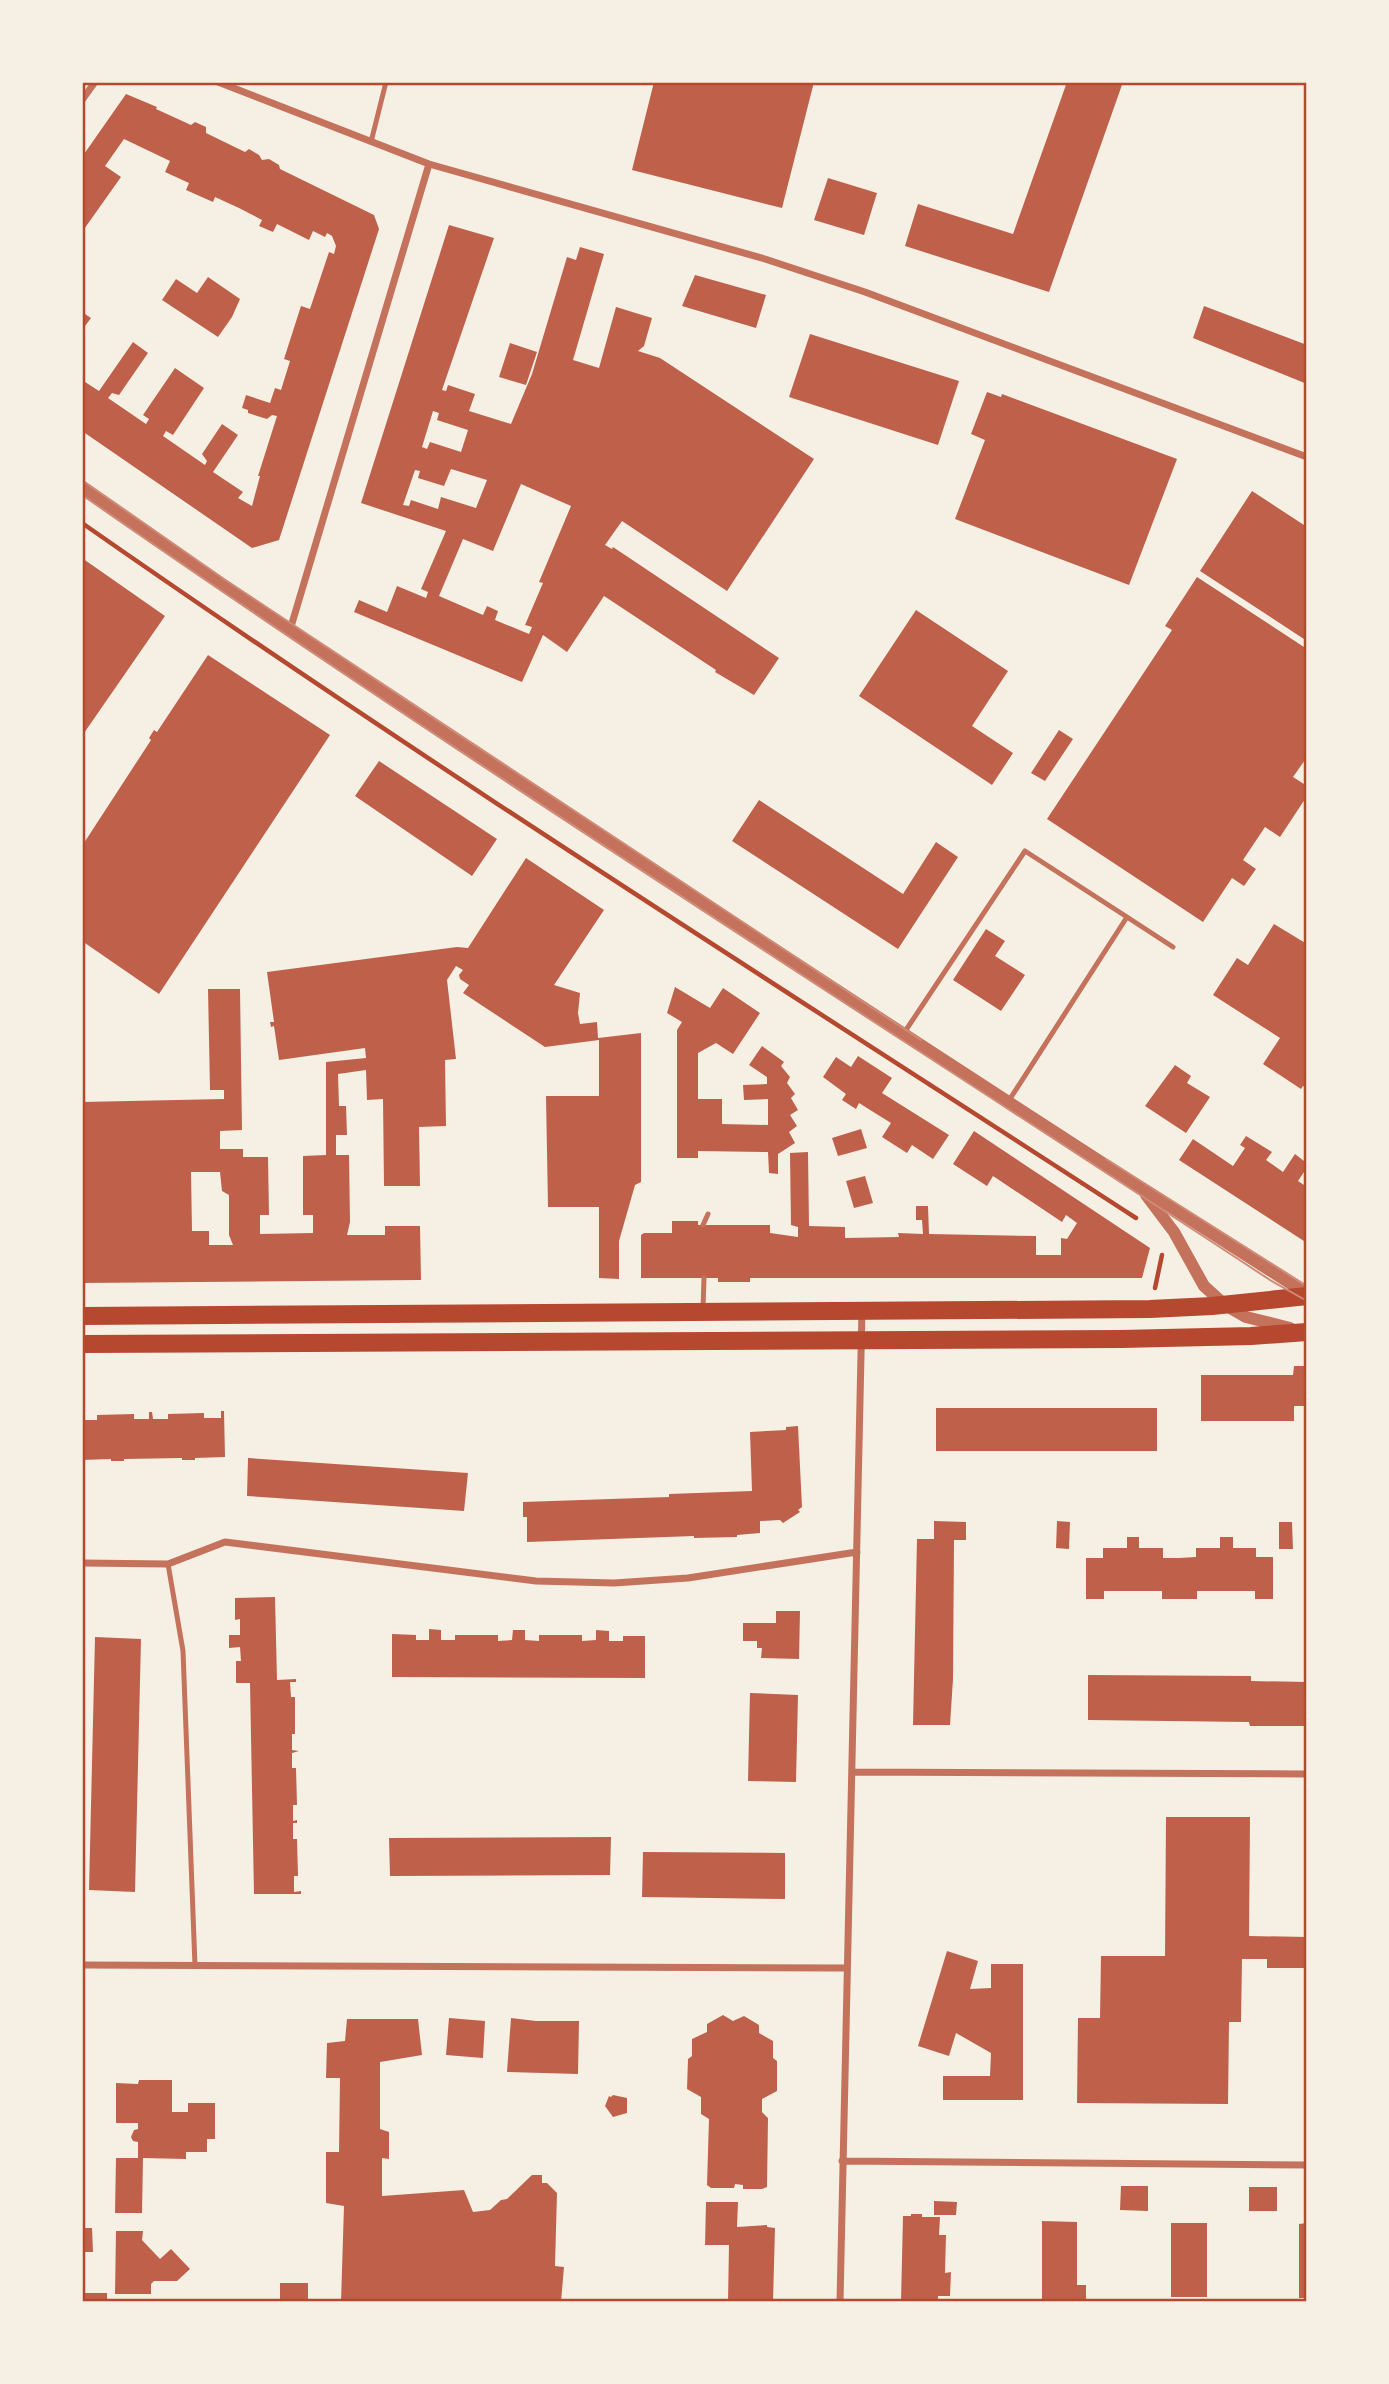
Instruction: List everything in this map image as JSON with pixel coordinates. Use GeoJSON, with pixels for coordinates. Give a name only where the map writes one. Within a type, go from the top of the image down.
{"type":"FeatureCollection","features":[{"type":"Feature","properties":{"kind":"main road"},"geometry":{"type":"LineString","coordinates":[[82,1316],[1150,1309],[1225,1305],[1307,1295]]}},
{"type":"Feature","properties":{"kind":"main road"},"geometry":{"type":"LineString","coordinates":[[82,1344],[1143,1339],[1251,1336],[1307,1331]]}},
{"type":"Feature","properties":{"kind":"street"},"geometry":{"type":"LineString","coordinates":[[82,100],[95,82]]}},
{"type":"Feature","properties":{"kind":"street"},"geometry":{"type":"LineString","coordinates":[[218,82],[429,164],[752,255],[919,310],[1307,457]]}},
{"type":"Feature","properties":{"kind":"street"},"geometry":{"type":"LineString","coordinates":[[290,630],[429,164]]}},
{"type":"Feature","properties":{"kind":"street"},"geometry":{"type":"LineString","coordinates":[[82,488],[290,630],[903,1035],[1307,1295]]}},
{"type":"Feature","properties":{"kind":"street"},"geometry":{"type":"LineString","coordinates":[[1142,1189],[1174,1233],[1204,1286],[1225,1305],[1246,1317],[1307,1331]]}},
{"type":"Feature","properties":{"kind":"street"},"geometry":{"type":"LineString","coordinates":[[840,2302],[862,1310]]}},
{"type":"Feature","properties":{"kind":"street"},"geometry":{"type":"LineString","coordinates":[[82,1563],[168,1564],[225,1542],[536,1581],[614,1583],[688,1578],[857,1552]]}},
{"type":"Feature","properties":{"kind":"street"},"geometry":{"type":"LineString","coordinates":[[852,1772],[1307,1774]]}},
{"type":"Feature","properties":{"kind":"street"},"geometry":{"type":"LineString","coordinates":[[82,1965],[847,1968]]}},
{"type":"Feature","properties":{"kind":"street"},"geometry":{"type":"LineString","coordinates":[[842,2161],[1307,2165]]}},
{"type":"Feature","properties":{"kind":"lane"},"geometry":{"type":"LineString","coordinates":[[371,142],[386,82]]}},
{"type":"Feature","properties":{"kind":"lane"},"geometry":{"type":"LineString","coordinates":[[903,1035],[1025,851],[1173,947]]}},
{"type":"Feature","properties":{"kind":"lane"},"geometry":{"type":"LineString","coordinates":[[1008,1102],[1127,916]]}},
{"type":"Feature","properties":{"kind":"lane"},"geometry":{"type":"LineString","coordinates":[[703,1225],[708,1214]]}},
{"type":"Feature","properties":{"kind":"lane"},"geometry":{"type":"LineString","coordinates":[[703,1312],[704,1279]]}},
{"type":"Feature","properties":{"kind":"lane"},"geometry":{"type":"LineString","coordinates":[[168,1564],[183,1651],[195,1966]]}},
{"type":"Feature","properties":{"kind":"path"},"geometry":{"type":"LineString","coordinates":[[82,523],[212,614],[526,823],[1143,1223]]}},
{"type":"Feature","properties":{"kind":"path"},"geometry":{"type":"LineString","coordinates":[[1150,1309],[1164,1250]]}},
{"type":"Feature","properties":{"kind":"building"},"geometry":{"type":"Polygon","coordinates":[[[654,82],[814,82],[782,208],[632,170],[654,82]]]}},
{"type":"Feature","properties":{"kind":"building"},"geometry":{"type":"Polygon","coordinates":[[[1067,82],[1123,82],[1049,292],[905,246],[918,204],[1013,234],[1067,82]]]}},
{"type":"Feature","properties":{"kind":"building"},"geometry":{"type":"Polygon","coordinates":[[[126,94],[191,125],[195,122],[206,127],[206,133],[245,152],[249,149],[262,160],[269,159],[279,165],[280,169],[374,215],[379,229],[279,540],[252,548],[82,431],[82,380],[99,391],[133,342],[148,353],[119,395],[112,393],[108,398],[146,424],[149,419],[143,415],[175,368],[204,388],[173,435],[166,431],[163,436],[205,465],[207,461],[202,454],[222,424],[238,435],[213,472],[243,492],[238,498],[252,506],[258,476],[277,416],[272,415],[267,419],[248,413],[248,410],[242,408],[246,395],[270,403],[275,388],[281,390],[290,361],[284,359],[301,306],[310,309],[329,252],[334,254],[336,246],[332,236],[327,233],[325,237],[313,231],[309,240],[277,224],[273,232],[259,226],[262,220],[239,208],[215,197],[213,202],[186,190],[189,183],[165,172],[170,161],[124,139],[105,166],[121,177],[82,232],[82,157],[126,94]]]}},
{"type":"Feature","properties":{"kind":"building"},"geometry":{"type":"Polygon","coordinates":[[[828,178],[877,193],[864,235],[814,220],[828,178]]]}},
{"type":"Feature","properties":{"kind":"building"},"geometry":{"type":"Polygon","coordinates":[[[449,225],[494,238],[442,390],[446,391],[448,385],[475,394],[469,411],[511,424],[532,374],[567,257],[576,260],[580,247],[604,254],[573,360],[599,368],[616,307],[652,318],[644,346],[638,351],[660,358],[814,459],[727,591],[622,521],[605,545],[612,549],[613,547],[779,658],[754,695],[715,672],[716,670],[604,596],[567,652],[543,635],[522,682],[354,612],[359,600],[387,612],[397,586],[426,598],[428,592],[421,589],[446,531],[361,503],[449,225]],[[433,411],[422,447],[427,449],[430,442],[461,452],[468,430],[437,420],[439,413],[433,411]],[[451,469],[444,486],[418,478],[420,471],[415,470],[403,505],[409,506],[411,500],[438,509],[441,497],[476,508],[487,480],[451,469]],[[521,484],[493,551],[463,539],[439,596],[483,615],[487,606],[498,611],[495,620],[529,634],[532,627],[525,625],[543,583],[539,582],[571,506],[521,484]]]}},
{"type":"Feature","properties":{"kind":"building"},"geometry":{"type":"Polygon","coordinates":[[[695,275],[766,295],[756,328],[682,306],[695,275]]]}},
{"type":"Feature","properties":{"kind":"building"},"geometry":{"type":"Polygon","coordinates":[[[208,277],[240,299],[218,337],[162,300],[176,279],[197,293],[208,277]]]}},
{"type":"Feature","properties":{"kind":"building"},"geometry":{"type":"Polygon","coordinates":[[[1204,306],[1307,345],[1307,384],[1193,338],[1204,306]]]}},
{"type":"Feature","properties":{"kind":"building"},"geometry":{"type":"Polygon","coordinates":[[[82,312],[91,318],[82,330],[82,312]]]}},
{"type":"Feature","properties":{"kind":"building"},"geometry":{"type":"Polygon","coordinates":[[[810,334],[959,381],[938,445],[789,397],[810,334]]]}},
{"type":"Feature","properties":{"kind":"building"},"geometry":{"type":"Polygon","coordinates":[[[510,343],[537,352],[526,385],[499,377],[510,343]]]}},
{"type":"Feature","properties":{"kind":"building"},"geometry":{"type":"Polygon","coordinates":[[[987,392],[1001,397],[1002,394],[1177,459],[1129,585],[955,519],[985,440],[971,434],[987,392]]]}},
{"type":"Feature","properties":{"kind":"building"},"geometry":{"type":"Polygon","coordinates":[[[1252,491],[1307,527],[1307,641],[1200,571],[1252,491]]]}},
{"type":"Feature","properties":{"kind":"building"},"geometry":{"type":"Polygon","coordinates":[[[82,558],[165,616],[82,736],[82,558]]]}},
{"type":"Feature","properties":{"kind":"building"},"geometry":{"type":"Polygon","coordinates":[[[1197,577],[1307,649],[1307,757],[1293,777],[1307,786],[1307,796],[1280,837],[1265,827],[1243,860],[1256,869],[1244,886],[1232,878],[1203,922],[1047,819],[1172,630],[1165,626],[1197,577]]]}},
{"type":"Feature","properties":{"kind":"building"},"geometry":{"type":"Polygon","coordinates":[[[916,610],[1008,671],[972,726],[1013,753],[992,785],[859,696],[916,610]]]}},
{"type":"Feature","properties":{"kind":"building"},"geometry":{"type":"Polygon","coordinates":[[[208,655],[330,735],[159,994],[82,941],[82,846],[151,740],[149,738],[154,730],[157,732],[208,655]]]}},
{"type":"Feature","properties":{"kind":"building"},"geometry":{"type":"Polygon","coordinates":[[[1059,730],[1073,739],[1045,781],[1031,773],[1059,730]]]}},
{"type":"Feature","properties":{"kind":"building"},"geometry":{"type":"Polygon","coordinates":[[[379,761],[497,839],[472,876],[355,796],[379,761]]]}},
{"type":"Feature","properties":{"kind":"building"},"geometry":{"type":"Polygon","coordinates":[[[759,800],[903,894],[936,842],[958,857],[898,949],[732,841],[759,800]]]}},
{"type":"Feature","properties":{"kind":"building"},"geometry":{"type":"Polygon","coordinates":[[[526,858],[604,910],[554,985],[580,993],[580,1024],[597,1022],[598,1038],[641,1033],[641,1182],[635,1185],[619,1241],[619,1279],[599,1278],[599,1207],[548,1207],[546,1096],[599,1096],[599,1040],[545,1047],[463,993],[469,985],[460,979],[459,975],[463,970],[456,966],[447,980],[456,1059],[445,1060],[446,1126],[419,1127],[420,1186],[384,1186],[383,1099],[367,1100],[366,1070],[338,1074],[339,1106],[346,1106],[347,1135],[336,1135],[336,1155],[349,1155],[350,1222],[347,1235],[385,1235],[385,1226],[420,1226],[421,1280],[82,1283],[82,1102],[224,1099],[224,1090],[210,1090],[208,989],[240,989],[242,1130],[220,1131],[220,1149],[243,1149],[243,1157],[268,1157],[269,1215],[260,1215],[260,1234],[313,1233],[313,1215],[303,1215],[303,1156],[326,1155],[326,1062],[366,1058],[365,1048],[279,1060],[274,1026],[271,1027],[270,1022],[274,1022],[267,972],[457,947],[468,948],[526,858]],[[191,1172],[192,1231],[209,1231],[209,1245],[233,1245],[229,1235],[229,1195],[222,1191],[220,1172],[191,1172]]]}},
{"type":"Feature","properties":{"kind":"building"},"geometry":{"type":"Polygon","coordinates":[[[1274,924],[1307,944],[1307,1088],[1303,1086],[1301,1089],[1263,1064],[1280,1038],[1213,995],[1237,958],[1248,965],[1274,924]]]}},
{"type":"Feature","properties":{"kind":"building"},"geometry":{"type":"Polygon","coordinates":[[[986,929],[1005,941],[995,956],[1025,975],[1001,1011],[953,980],[986,929]]]}},
{"type":"Feature","properties":{"kind":"building"},"geometry":{"type":"Polygon","coordinates":[[[675,987],[710,1008],[723,988],[760,1013],[733,1054],[716,1043],[698,1053],[698,1099],[722,1099],[722,1124],[768,1125],[768,1099],[744,1100],[743,1085],[767,1084],[767,1077],[749,1065],[762,1046],[784,1062],[781,1066],[790,1077],[787,1083],[795,1094],[791,1098],[798,1110],[790,1115],[797,1126],[789,1132],[795,1143],[778,1154],[778,1174],[769,1173],[768,1152],[698,1151],[698,1158],[677,1158],[677,1030],[682,1022],[667,1013],[675,987]]]}},
{"type":"Feature","properties":{"kind":"building"},"geometry":{"type":"Polygon","coordinates":[[[858,1056],[892,1078],[882,1093],[949,1135],[933,1159],[912,1145],[907,1153],[882,1137],[891,1123],[859,1103],[856,1109],[842,1100],[846,1094],[823,1077],[836,1057],[851,1067],[858,1056]]]}},
{"type":"Feature","properties":{"kind":"building"},"geometry":{"type":"Polygon","coordinates":[[[1175,1065],[1191,1076],[1187,1083],[1210,1097],[1186,1133],[1145,1106],[1175,1065]]]}},
{"type":"Feature","properties":{"kind":"building"},"geometry":{"type":"Polygon","coordinates":[[[861,1129],[867,1148],[838,1156],[832,1138],[861,1129]]]}},
{"type":"Feature","properties":{"kind":"building"},"geometry":{"type":"Polygon","coordinates":[[[974,1131],[1150,1248],[1142,1278],[750,1278],[750,1282],[718,1282],[718,1278],[641,1278],[641,1235],[672,1233],[672,1221],[698,1221],[698,1225],[770,1225],[770,1233],[798,1237],[798,1227],[791,1225],[790,1153],[808,1152],[809,1226],[845,1227],[845,1238],[899,1237],[898,1233],[923,1234],[922,1220],[916,1220],[916,1206],[928,1206],[929,1234],[1036,1236],[1036,1255],[1061,1255],[1061,1238],[1067,1239],[1077,1223],[1066,1215],[1062,1222],[993,1176],[987,1186],[953,1164],[974,1131]]]}},
{"type":"Feature","properties":{"kind":"building"},"geometry":{"type":"Polygon","coordinates":[[[1246,1136],[1272,1152],[1266,1160],[1283,1172],[1295,1154],[1304,1161],[1306,1169],[1298,1181],[1307,1187],[1307,1243],[1179,1160],[1193,1139],[1233,1166],[1245,1148],[1240,1145],[1246,1136]]]}},
{"type":"Feature","properties":{"kind":"building"},"geometry":{"type":"Polygon","coordinates":[[[865,1176],[873,1203],[854,1208],[846,1181],[865,1176]]]}},
{"type":"Feature","properties":{"kind":"building"},"geometry":{"type":"Polygon","coordinates":[[[1294,1366],[1307,1366],[1307,1406],[1294,1406],[1294,1421],[1201,1421],[1201,1375],[1293,1375],[1294,1366]]]}},
{"type":"Feature","properties":{"kind":"building"},"geometry":{"type":"Polygon","coordinates":[[[936,1408],[1157,1408],[1157,1451],[936,1451],[936,1408]]]}},
{"type":"Feature","properties":{"kind":"building"},"geometry":{"type":"Polygon","coordinates":[[[221,1411],[224,1411],[225,1457],[195,1460],[82,1460],[82,1420],[97,1420],[97,1415],[134,1414],[134,1419],[149,1419],[149,1412],[152,1412],[153,1419],[168,1419],[168,1414],[204,1413],[204,1418],[221,1418],[221,1411]]]}},
{"type":"Feature","properties":{"kind":"building"},"geometry":{"type":"Polygon","coordinates":[[[798,1426],[802,1507],[798,1510],[800,1512],[783,1523],[780,1520],[760,1521],[760,1533],[737,1537],[527,1542],[527,1517],[523,1517],[523,1502],[752,1491],[750,1432],[786,1430],[786,1427],[798,1426]]]}},
{"type":"Feature","properties":{"kind":"building"},"geometry":{"type":"Polygon","coordinates":[[[248,1458],[468,1473],[464,1511],[247,1496],[248,1458]]]}},
{"type":"Feature","properties":{"kind":"building"},"geometry":{"type":"Polygon","coordinates":[[[934,1521],[966,1522],[966,1540],[954,1540],[950,1725],[913,1725],[917,1539],[934,1539],[934,1521]]]}},
{"type":"Feature","properties":{"kind":"building"},"geometry":{"type":"Polygon","coordinates":[[[1057,1521],[1070,1522],[1069,1549],[1056,1548],[1057,1521]]]}},
{"type":"Feature","properties":{"kind":"building"},"geometry":{"type":"Polygon","coordinates":[[[1279,1522],[1292,1522],[1293,1549],[1279,1549],[1279,1522]]]}},
{"type":"Feature","properties":{"kind":"building"},"geometry":{"type":"Polygon","coordinates":[[[1127,1537],[1139,1537],[1139,1548],[1163,1548],[1163,1558],[1179,1558],[1196,1557],[1196,1548],[1220,1548],[1220,1537],[1233,1537],[1233,1548],[1256,1548],[1256,1557],[1273,1557],[1273,1599],[1255,1599],[1255,1591],[1197,1591],[1197,1599],[1162,1599],[1162,1591],[1104,1591],[1104,1599],[1086,1599],[1086,1558],[1103,1558],[1103,1548],[1127,1548],[1127,1537]]]}},
{"type":"Feature","properties":{"kind":"building"},"geometry":{"type":"Polygon","coordinates":[[[275,1597],[277,1680],[296,1679],[296,1682],[290,1682],[291,1697],[295,1697],[292,1750],[299,1751],[292,1753],[292,1768],[296,1768],[297,1805],[293,1805],[293,1821],[297,1820],[297,1823],[293,1823],[293,1839],[297,1839],[298,1876],[294,1876],[294,1892],[301,1891],[301,1894],[254,1894],[250,1683],[236,1683],[236,1661],[241,1661],[240,1647],[229,1648],[229,1635],[240,1635],[240,1619],[235,1620],[235,1598],[275,1597]]]}},
{"type":"Feature","properties":{"kind":"building"},"geometry":{"type":"Polygon","coordinates":[[[776,1611],[800,1611],[799,1659],[761,1658],[762,1648],[757,1648],[757,1641],[743,1641],[743,1623],[776,1623],[776,1611]]]}},
{"type":"Feature","properties":{"kind":"building"},"geometry":{"type":"Polygon","coordinates":[[[429,1629],[441,1630],[441,1640],[455,1640],[455,1635],[498,1635],[498,1641],[512,1640],[513,1630],[525,1630],[525,1640],[539,1641],[539,1635],[582,1635],[582,1641],[596,1640],[596,1630],[609,1631],[609,1641],[623,1641],[623,1636],[645,1636],[645,1678],[392,1677],[392,1634],[416,1635],[416,1640],[429,1640],[429,1629]]]}},
{"type":"Feature","properties":{"kind":"building"},"geometry":{"type":"Polygon","coordinates":[[[95,1637],[141,1639],[135,1892],[89,1890],[95,1637]]]}},
{"type":"Feature","properties":{"kind":"building"},"geometry":{"type":"Polygon","coordinates":[[[1088,1675],[1251,1676],[1251,1681],[1307,1682],[1307,1726],[1250,1726],[1249,1722],[1088,1720],[1088,1675]]]}},
{"type":"Feature","properties":{"kind":"building"},"geometry":{"type":"Polygon","coordinates":[[[750,1693],[798,1695],[796,1782],[748,1781],[750,1693]]]}},
{"type":"Feature","properties":{"kind":"building"},"geometry":{"type":"Polygon","coordinates":[[[1166,1817],[1250,1817],[1249,1936],[1307,1937],[1307,1968],[1267,1968],[1267,1959],[1242,1959],[1241,2022],[1229,2022],[1228,2104],[1077,2103],[1078,2018],[1100,2018],[1101,1956],[1165,1956],[1166,1817]]]}},
{"type":"Feature","properties":{"kind":"building"},"geometry":{"type":"Polygon","coordinates":[[[611,1837],[610,1875],[390,1876],[389,1838],[611,1837]]]}},
{"type":"Feature","properties":{"kind":"building"},"geometry":{"type":"Polygon","coordinates":[[[643,1852],[785,1853],[785,1899],[642,1897],[643,1852]]]}},
{"type":"Feature","properties":{"kind":"building"},"geometry":{"type":"Polygon","coordinates":[[[947,1951],[978,1961],[970,1989],[991,1988],[991,1964],[1023,1964],[1023,2100],[943,2100],[943,2076],[990,2076],[991,2053],[956,2033],[949,2056],[918,2046],[947,1951]]]}},
{"type":"Feature","properties":{"kind":"building"},"geometry":{"type":"Polygon","coordinates":[[[723,2015],[733,2021],[744,2016],[759,2025],[759,2033],[773,2041],[773,2058],[777,2061],[777,2091],[762,2099],[762,2112],[768,2118],[767,2187],[762,2189],[743,2189],[743,2185],[735,2184],[734,2188],[711,2188],[707,2185],[709,2119],[701,2114],[701,2097],[687,2089],[688,2059],[692,2056],[692,2039],[707,2032],[707,2024],[723,2015]]]}},
{"type":"Feature","properties":{"kind":"building"},"geometry":{"type":"Polygon","coordinates":[[[449,2018],[485,2021],[483,2058],[446,2055],[449,2018]]]}},
{"type":"Feature","properties":{"kind":"building"},"geometry":{"type":"Polygon","coordinates":[[[511,2018],[579,2021],[578,2074],[507,2072],[511,2018]]]}},
{"type":"Feature","properties":{"kind":"building"},"geometry":{"type":"Polygon","coordinates":[[[347,2019],[418,2019],[422,2055],[380,2062],[380,2129],[389,2132],[389,2159],[382,2158],[382,2196],[464,2190],[473,2212],[490,2210],[501,2200],[507,2199],[532,2175],[542,2175],[542,2183],[547,2183],[557,2193],[555,2266],[564,2267],[561,2302],[341,2302],[344,2206],[326,2203],[326,2152],[339,2152],[340,2078],[326,2078],[327,2043],[345,2041],[347,2019]]]}},
{"type":"Feature","properties":{"kind":"building"},"geometry":{"type":"Polygon","coordinates":[[[139,2080],[172,2080],[172,2112],[188,2112],[188,2103],[215,2103],[215,2139],[207,2139],[207,2152],[186,2152],[186,2159],[143,2158],[142,2213],[115,2213],[116,2158],[138,2158],[138,2142],[131,2137],[134,2130],[138,2129],[138,2123],[116,2123],[116,2083],[138,2084],[139,2080]]]}},
{"type":"Feature","properties":{"kind":"building"},"geometry":{"type":"Polygon","coordinates":[[[609,2096],[627,2098],[627,2113],[613,2117],[605,2106],[609,2096]]]}},
{"type":"Feature","properties":{"kind":"building"},"geometry":{"type":"Polygon","coordinates":[[[1121,2186],[1148,2186],[1148,2211],[1120,2210],[1121,2186]]]}},
{"type":"Feature","properties":{"kind":"building"},"geometry":{"type":"Polygon","coordinates":[[[1249,2187],[1277,2187],[1277,2211],[1249,2211],[1249,2187]]]}},
{"type":"Feature","properties":{"kind":"building"},"geometry":{"type":"Polygon","coordinates":[[[934,2201],[957,2202],[956,2215],[934,2215],[934,2201]]]}},
{"type":"Feature","properties":{"kind":"building"},"geometry":{"type":"Polygon","coordinates":[[[706,2202],[738,2202],[737,2227],[767,2225],[775,2228],[773,2302],[728,2302],[729,2245],[705,2245],[706,2202]]]}},
{"type":"Feature","properties":{"kind":"building"},"geometry":{"type":"Polygon","coordinates":[[[911,2214],[940,2217],[939,2235],[946,2235],[945,2273],[951,2272],[950,2296],[938,2296],[938,2302],[901,2302],[903,2216],[911,2214]]]}},
{"type":"Feature","properties":{"kind":"building"},"geometry":{"type":"Polygon","coordinates":[[[1042,2221],[1077,2222],[1077,2285],[1086,2285],[1086,2302],[1042,2302],[1042,2221]]]}},
{"type":"Feature","properties":{"kind":"building"},"geometry":{"type":"Polygon","coordinates":[[[1171,2223],[1207,2223],[1207,2297],[1171,2297],[1171,2223]]]}},
{"type":"Feature","properties":{"kind":"building"},"geometry":{"type":"Polygon","coordinates":[[[1307,2223],[1307,2298],[1299,2298],[1299,2224],[1307,2223]]]}},
{"type":"Feature","properties":{"kind":"building"},"geometry":{"type":"Polygon","coordinates":[[[82,2228],[92,2228],[93,2252],[82,2252],[82,2228]]]}},
{"type":"Feature","properties":{"kind":"building"},"geometry":{"type":"Polygon","coordinates":[[[116,2231],[143,2231],[142,2240],[160,2259],[171,2249],[190,2269],[177,2281],[154,2281],[151,2284],[151,2294],[115,2294],[116,2231]]]}},
{"type":"Feature","properties":{"kind":"building"},"geometry":{"type":"Polygon","coordinates":[[[280,2283],[308,2283],[308,2302],[280,2302],[280,2283]]]}},
{"type":"Feature","properties":{"kind":"building"},"geometry":{"type":"Polygon","coordinates":[[[82,2293],[107,2293],[107,2302],[82,2302],[82,2293]]]}},
{"type":"Feature","properties":{"kind":"tram line"},"geometry":{"type":"LineString","coordinates":[[82,480],[224,579],[921,1040]]}},
{"type":"Feature","properties":{"kind":"tram line"},"geometry":{"type":"LineString","coordinates":[[82,495],[525,794],[1270,1280],[1307,1301]]}},
{"type":"Feature","properties":{"kind":"tram line"},"geometry":{"type":"LineString","coordinates":[[1106,1159],[1307,1286]]}}]}
